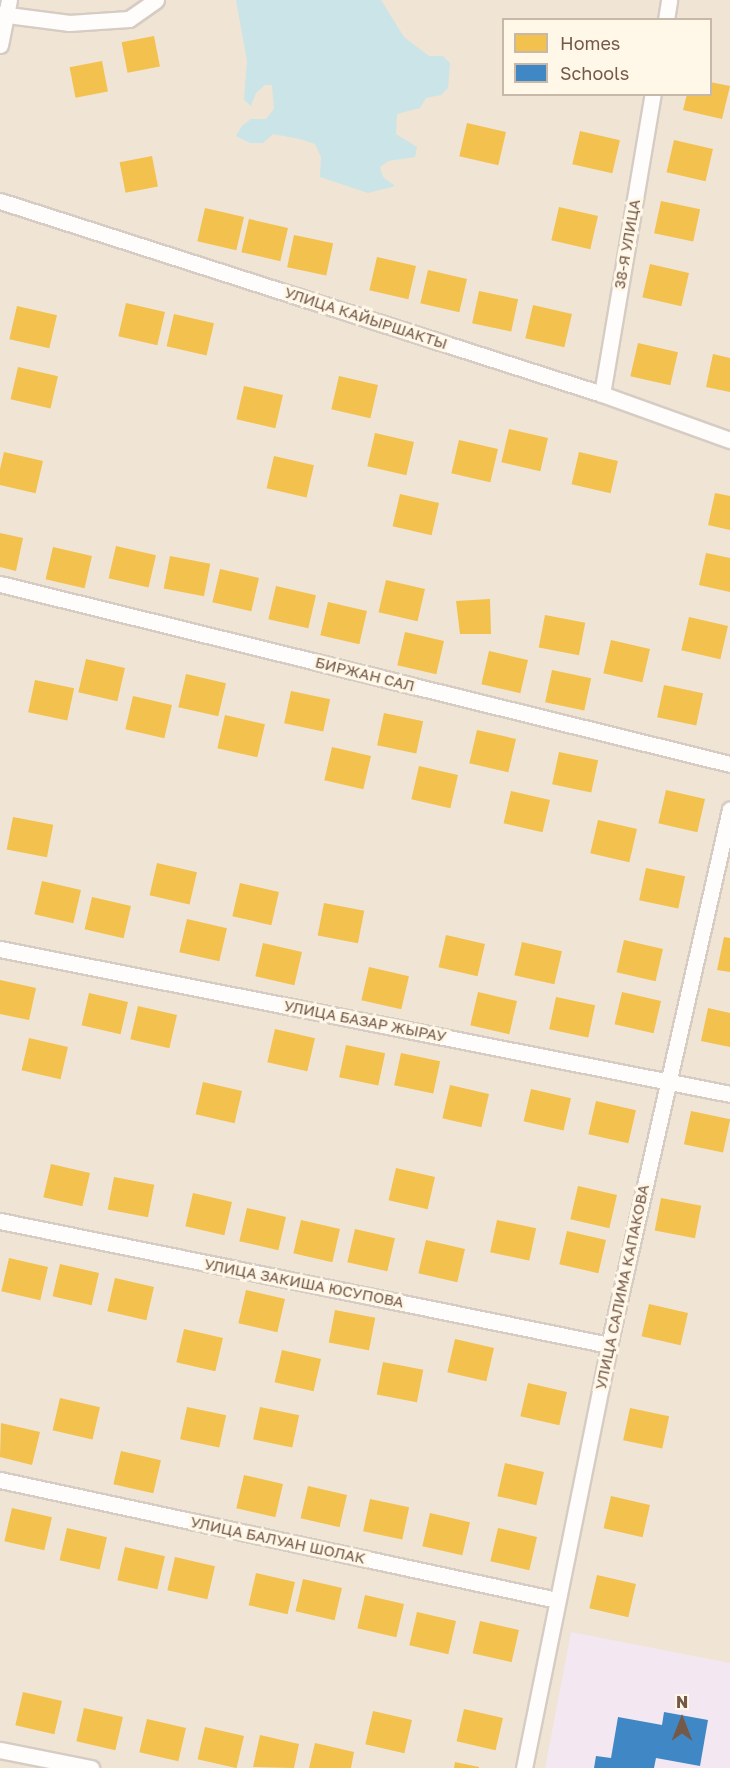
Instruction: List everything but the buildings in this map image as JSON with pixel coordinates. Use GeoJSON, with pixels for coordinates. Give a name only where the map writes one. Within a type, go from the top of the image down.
{"type":"FeatureCollection","features":[{"type":"Feature","properties":{"kind":"street"},"geometry":{"type":"LineString","coordinates":[[0,45],[6,9],[69,22],[129,19],[156,0]]}},
{"type":"Feature","properties":{"kind":"street"},"geometry":{"type":"LineString","coordinates":[[666,18],[669,0]]}},
{"type":"Feature","properties":{"kind":"street","name":"38-Я УЛИЦА"},"geometry":{"type":"LineString","coordinates":[[602,394],[653,96]]}},
{"type":"Feature","properties":{"kind":"street","name":"УЛИЦА КАЙЫРШАКТЫ"},"geometry":{"type":"LineString","coordinates":[[0,201],[602,394],[730,440]]}},
{"type":"Feature","properties":{"kind":"street","name":"БИРЖАН САЛ"},"geometry":{"type":"LineString","coordinates":[[0,584],[730,764]]}},
{"type":"Feature","properties":{"kind":"street","name":"УЛИЦА САЛИМА КАПАКОВА"},"geometry":{"type":"LineString","coordinates":[[524,1768],[609,1345],[730,809]]}},
{"type":"Feature","properties":{"kind":"street","name":"УЛИЦА БАЗАР ЖЫРАУ"},"geometry":{"type":"LineString","coordinates":[[0,948],[730,1094]]}},
{"type":"Feature","properties":{"kind":"street","name":"УЛИЦА ЗАКИША ЮСУПОВА"},"geometry":{"type":"LineString","coordinates":[[0,1221],[609,1345]]}},
{"type":"Feature","properties":{"kind":"street","name":"УЛИЦА БАЛУАН ШОЛАК"},"geometry":{"type":"LineString","coordinates":[[0,1480],[557,1600]]}},
{"type":"Feature","properties":{"kind":"street"},"geometry":{"type":"LineString","coordinates":[[0,1750],[91,1768]]}},
{"type":"Feature","properties":{"kind":"shaded area"},"geometry":{"type":"Polygon","coordinates":[[[0,0],[730,0],[730,1768],[0,1768],[0,0]]]}},
{"type":"Feature","properties":{"kind":"shaded area"},"geometry":{"type":"Polygon","coordinates":[[[571,1632],[730,1663],[730,1768],[545,1768],[571,1632]]]}},
{"type":"Feature","properties":{"kind":"water"},"geometry":{"type":"Polygon","coordinates":[[[236,0],[381,0],[404,37],[429,56],[443,56],[450,63],[448,88],[441,95],[426,98],[420,108],[397,114],[396,134],[417,147],[415,157],[388,161],[380,167],[383,177],[395,186],[368,193],[320,177],[321,157],[315,144],[300,139],[273,134],[263,143],[250,143],[236,136],[242,126],[251,119],[266,119],[274,109],[272,85],[265,85],[256,93],[251,106],[244,100],[247,61],[236,0]]]}}]}
